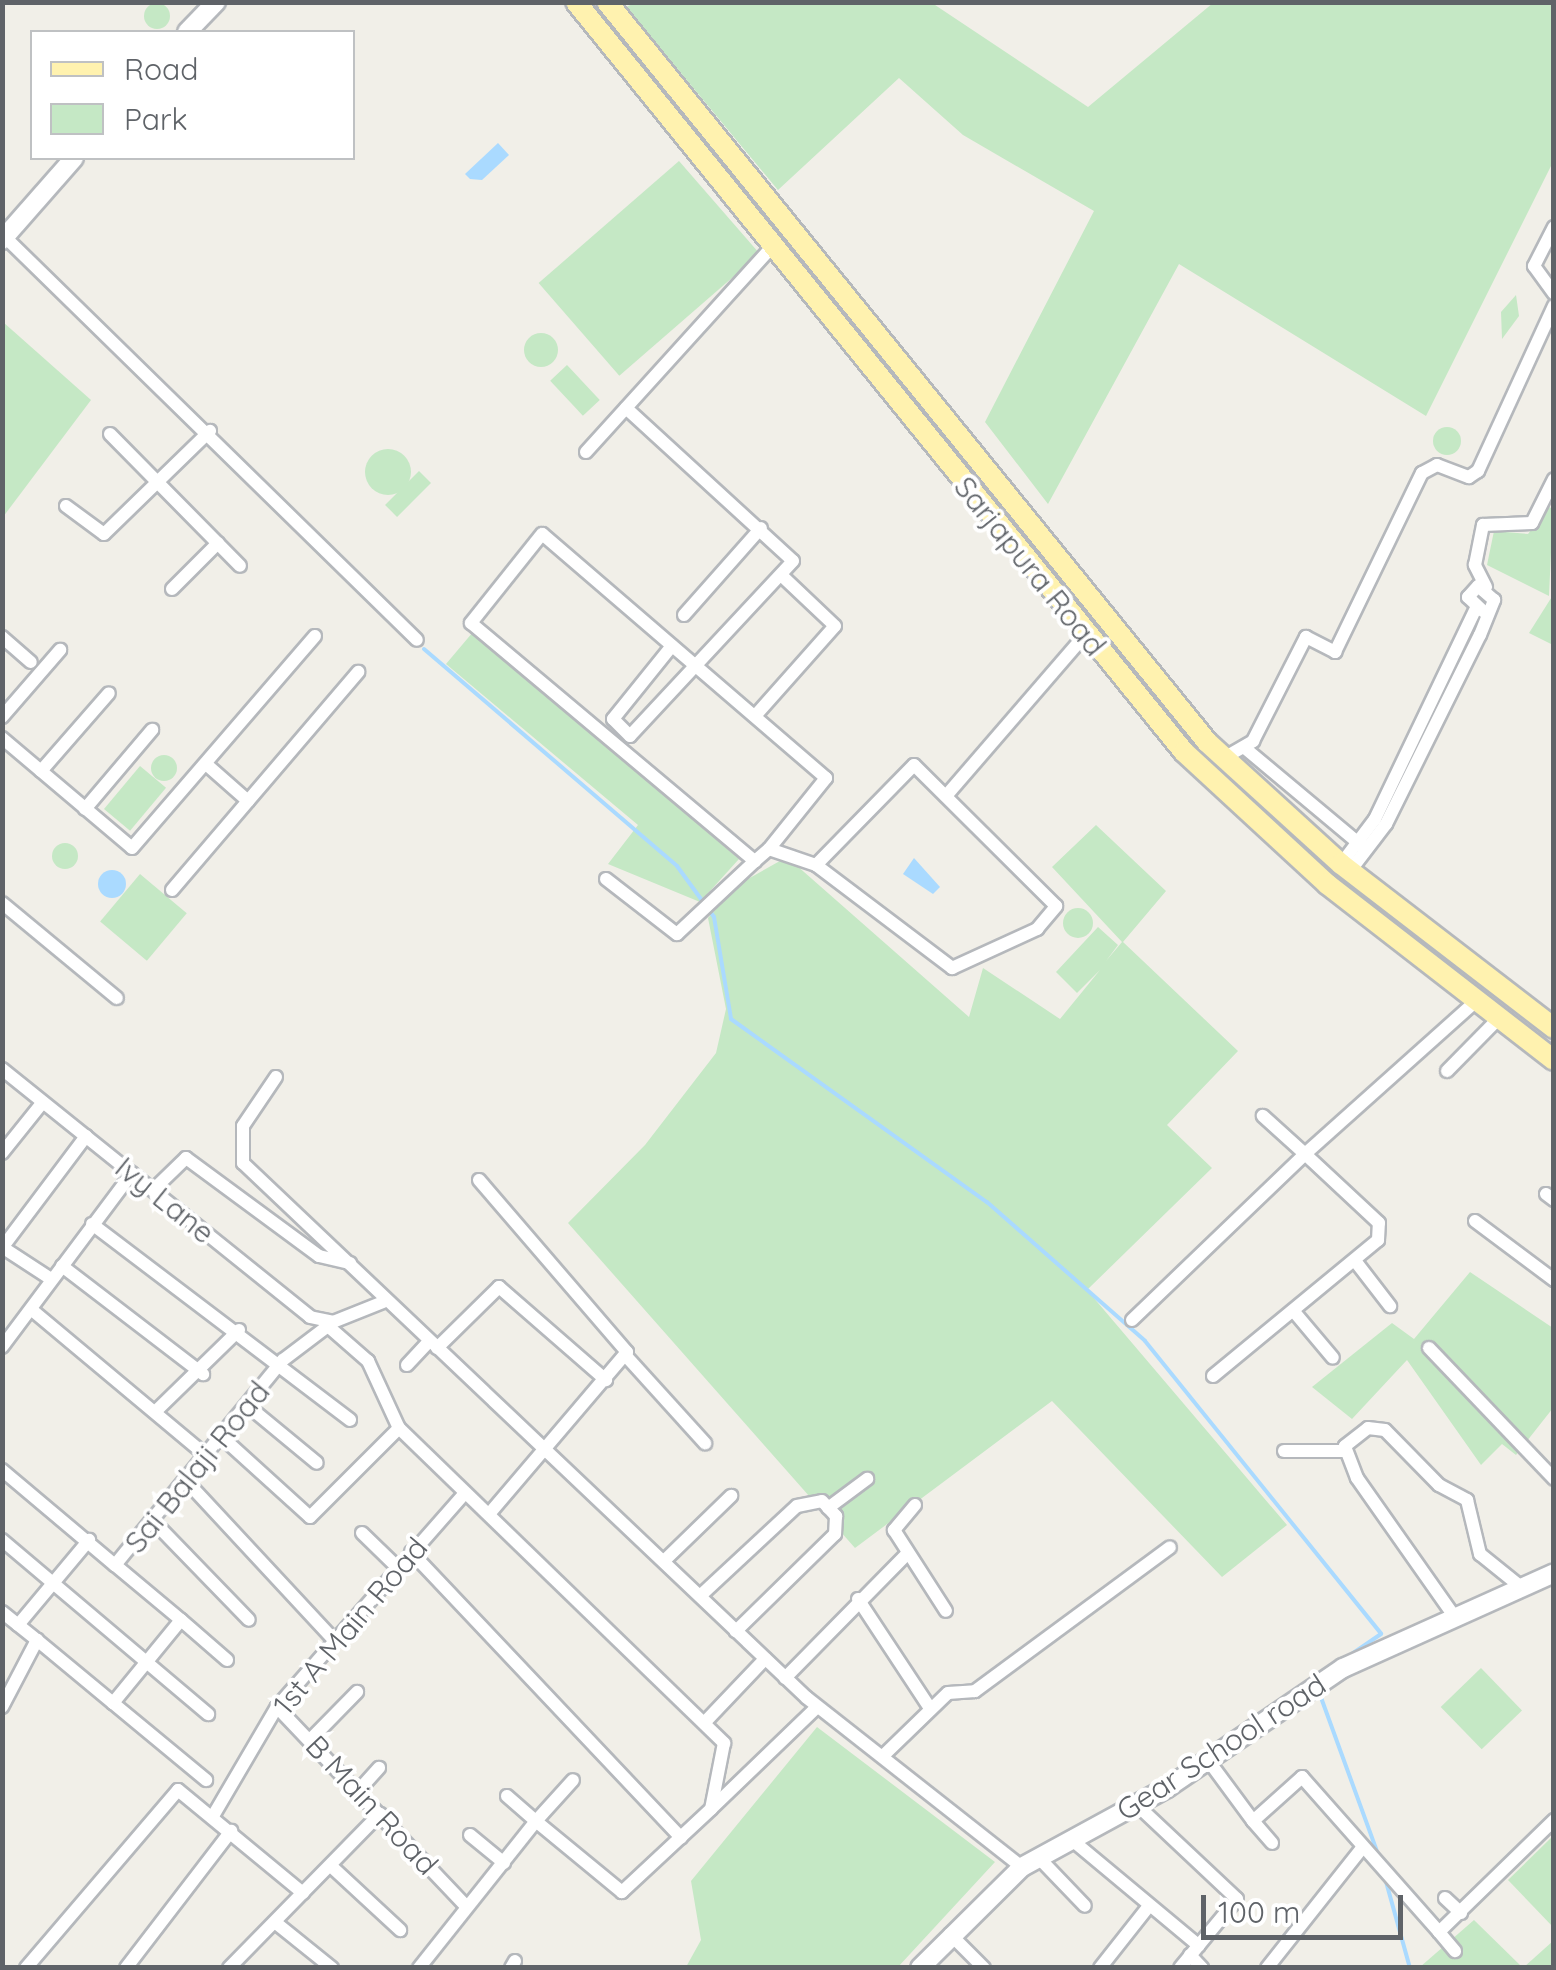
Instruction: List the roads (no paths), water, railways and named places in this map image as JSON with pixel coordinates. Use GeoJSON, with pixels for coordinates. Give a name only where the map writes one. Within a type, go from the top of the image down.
{"type":"FeatureCollection","features":[{"type":"Feature","properties":{"kind":"main road"},"geometry":{"type":"LineString","coordinates":[[188,30],[216,2]]}},
{"type":"Feature","properties":{"kind":"main road","name":"Sarjapura Road"},"geometry":{"type":"LineString","coordinates":[[576,2],[1086,635],[1219,790],[1554,1060]]}},
{"type":"Feature","properties":{"kind":"main road","name":"Sarjapura Road"},"geometry":{"type":"LineString","coordinates":[[607,2],[1224,758],[1345,868],[1550,1019]]}},
{"type":"Feature","properties":{"kind":"main road"},"geometry":{"type":"LineString","coordinates":[[4,238],[72,160]]}},
{"type":"Feature","properties":{"kind":"main road"},"geometry":{"type":"LineString","coordinates":[[716,176],[736,161]]}},
{"type":"Feature","properties":{"kind":"main road","name":"Gear School road"},"geometry":{"type":"LineString","coordinates":[[920,1968],[950,1934],[1030,1862],[1137,1805],[1326,1679],[1454,1616],[1554,1573]]}},
{"type":"Feature","properties":{"kind":"street"},"geometry":{"type":"LineString","coordinates":[[1554,227],[1534,266],[1554,294]]}},
{"type":"Feature","properties":{"kind":"street"},"geometry":{"type":"LineString","coordinates":[[4,238],[210,432],[416,640]]}},
{"type":"Feature","properties":{"kind":"street"},"geometry":{"type":"LineString","coordinates":[[586,452],[772,246]]}},
{"type":"Feature","properties":{"kind":"street"},"geometry":{"type":"LineString","coordinates":[[1224,758],[1246,749],[1306,637],[1335,652],[1422,473],[1437,465],[1469,477],[1478,471],[1554,306]]}},
{"type":"Feature","properties":{"kind":"street"},"geometry":{"type":"LineString","coordinates":[[626,408],[793,561],[630,736],[613,719],[672,646]]}},
{"type":"Feature","properties":{"kind":"street"},"geometry":{"type":"LineString","coordinates":[[66,506],[104,534],[210,432]]}},
{"type":"Feature","properties":{"kind":"street"},"geometry":{"type":"LineString","coordinates":[[110,434],[240,566]]}},
{"type":"Feature","properties":{"kind":"street"},"geometry":{"type":"LineString","coordinates":[[1345,868],[1362,846],[1479,611],[1494,600],[1475,564],[1484,525],[1532,523],[1554,479]]}},
{"type":"Feature","properties":{"kind":"street"},"geometry":{"type":"LineString","coordinates":[[684,615],[761,528]]}},
{"type":"Feature","properties":{"kind":"street"},"geometry":{"type":"LineString","coordinates":[[606,880],[674,933],[702,912],[769,848],[828,781],[548,533],[470,623],[755,861]]}},
{"type":"Feature","properties":{"kind":"street"},"geometry":{"type":"LineString","coordinates":[[172,589],[218,543]]}},
{"type":"Feature","properties":{"kind":"street"},"geometry":{"type":"LineString","coordinates":[[755,716],[834,626],[781,574]]}},
{"type":"Feature","properties":{"kind":"street"},"geometry":{"type":"LineString","coordinates":[[1479,611],[1468,597],[1486,586]]}},
{"type":"Feature","properties":{"kind":"street"},"geometry":{"type":"LineString","coordinates":[[946,796],[1086,635]]}},
{"type":"Feature","properties":{"kind":"street"},"geometry":{"type":"LineString","coordinates":[[2,738],[132,848],[315,636]]}},
{"type":"Feature","properties":{"kind":"street"},"geometry":{"type":"LineString","coordinates":[[2,637],[31,662]]}},
{"type":"Feature","properties":{"kind":"street"},"geometry":{"type":"LineString","coordinates":[[2,717],[60,650]]}},
{"type":"Feature","properties":{"kind":"street"},"geometry":{"type":"LineString","coordinates":[[172,890],[358,672]]}},
{"type":"Feature","properties":{"kind":"street"},"geometry":{"type":"LineString","coordinates":[[41,771],[109,693]]}},
{"type":"Feature","properties":{"kind":"street"},"geometry":{"type":"LineString","coordinates":[[86,809],[152,730]]}},
{"type":"Feature","properties":{"kind":"street"},"geometry":{"type":"LineString","coordinates":[[1246,749],[1362,846]]}},
{"type":"Feature","properties":{"kind":"street"},"geometry":{"type":"LineString","coordinates":[[206,764],[248,801]]}},
{"type":"Feature","properties":{"kind":"street"},"geometry":{"type":"LineString","coordinates":[[769,848],[816,865],[952,968],[1037,929],[1056,899],[919,767],[906,767],[816,865]]}},
{"type":"Feature","properties":{"kind":"street"},"geometry":{"type":"LineString","coordinates":[[2,903],[118,998]]}},
{"type":"Feature","properties":{"kind":"street"},"geometry":{"type":"LineString","coordinates":[[1132,1320],[1304,1154],[1477,1000]]}},
{"type":"Feature","properties":{"kind":"street"},"geometry":{"type":"LineString","coordinates":[[1448,1071],[1500,1017]]}},
{"type":"Feature","properties":{"kind":"street","name":"Ivy Lane"},"geometry":{"type":"LineString","coordinates":[[3,1070],[310,1317],[331,1325],[372,1367],[383,1407],[398,1428],[706,1721]]}},
{"type":"Feature","properties":{"kind":"street"},"geometry":{"type":"LineString","coordinates":[[276,1077],[243,1126],[243,1164],[350,1262],[383,1302],[546,1448],[817,1707],[886,1753],[1085,1906]]}},
{"type":"Feature","properties":{"kind":"street"},"geometry":{"type":"LineString","coordinates":[[2,1153],[43,1102]]}},
{"type":"Feature","properties":{"kind":"street"},"geometry":{"type":"LineString","coordinates":[[1213,1376],[1296,1314],[1356,1262],[1382,1228],[1263,1116]]}},
{"type":"Feature","properties":{"kind":"street"},"geometry":{"type":"LineString","coordinates":[[50,1279],[3,1247],[86,1136]]}},
{"type":"Feature","properties":{"kind":"street"},"geometry":{"type":"LineString","coordinates":[[153,1190],[186,1158],[320,1256],[350,1262]]}},
{"type":"Feature","properties":{"kind":"street"},"geometry":{"type":"LineString","coordinates":[[2,1347],[132,1173]]}},
{"type":"Feature","properties":{"kind":"street"},"geometry":{"type":"LineString","coordinates":[[479,1180],[540,1242],[626,1356],[705,1443]]}},
{"type":"Feature","properties":{"kind":"street"},"geometry":{"type":"LineString","coordinates":[[1475,1221],[1554,1280]]}},
{"type":"Feature","properties":{"kind":"street"},"geometry":{"type":"LineString","coordinates":[[92,1224],[283,1360],[350,1420]]}},
{"type":"Feature","properties":{"kind":"street"},"geometry":{"type":"LineString","coordinates":[[1356,1262],[1390,1306]]}},
{"type":"Feature","properties":{"kind":"street"},"geometry":{"type":"LineString","coordinates":[[62,1266],[203,1374]]}},
{"type":"Feature","properties":{"kind":"street"},"geometry":{"type":"LineString","coordinates":[[407,1365],[499,1287],[606,1380]]}},
{"type":"Feature","properties":{"kind":"street","name":"Sai Balaji Road"},"geometry":{"type":"LineString","coordinates":[[228,1660],[115,1565],[190,1485],[283,1360],[331,1325],[383,1302]]}},
{"type":"Feature","properties":{"kind":"street"},"geometry":{"type":"LineString","coordinates":[[32,1310],[209,1458]]}},
{"type":"Feature","properties":{"kind":"street"},"geometry":{"type":"LineString","coordinates":[[1296,1314],[1333,1358]]}},
{"type":"Feature","properties":{"kind":"street"},"geometry":{"type":"LineString","coordinates":[[156,1411],[203,1374],[239,1330]]}},
{"type":"Feature","properties":{"kind":"street"},"geometry":{"type":"LineString","coordinates":[[1428,1348],[1554,1479]]}},
{"type":"Feature","properties":{"kind":"street"},"geometry":{"type":"LineString","coordinates":[[489,1514],[626,1356]]}},
{"type":"Feature","properties":{"kind":"street"},"geometry":{"type":"LineString","coordinates":[[248,1406],[318,1463]]}},
{"type":"Feature","properties":{"kind":"street"},"geometry":{"type":"LineString","coordinates":[[224,1439],[310,1517],[398,1428]]}},
{"type":"Feature","properties":{"kind":"street"},"geometry":{"type":"LineString","coordinates":[[1284,1451],[1345,1451],[1368,1428],[1385,1430],[1438,1485],[1467,1500],[1480,1554],[1522,1586]]}},
{"type":"Feature","properties":{"kind":"street"},"geometry":{"type":"LineString","coordinates":[[1345,1451],[1454,1616]]}},
{"type":"Feature","properties":{"kind":"street"},"geometry":{"type":"LineString","coordinates":[[2,1470],[90,1540],[115,1565]]}},
{"type":"Feature","properties":{"kind":"street"},"geometry":{"type":"LineString","coordinates":[[700,1596],[797,1506],[828,1508],[867,1480]]}},
{"type":"Feature","properties":{"kind":"street"},"geometry":{"type":"LineString","coordinates":[[190,1485],[332,1638]]}},
{"type":"Feature","properties":{"kind":"street","name":"1st A Main Road"},"geometry":{"type":"LineString","coordinates":[[213,1816],[277,1707],[332,1638],[466,1493]]}},
{"type":"Feature","properties":{"kind":"street"},"geometry":{"type":"LineString","coordinates":[[666,1560],[731,1496]]}},
{"type":"Feature","properties":{"kind":"street"},"geometry":{"type":"LineString","coordinates":[[915,1504],[894,1526],[946,1611]]}},
{"type":"Feature","properties":{"kind":"street"},"geometry":{"type":"LineString","coordinates":[[736,1631],[831,1540],[838,1523],[828,1508]]}},
{"type":"Feature","properties":{"kind":"street"},"geometry":{"type":"LineString","coordinates":[[154,1522],[248,1620]]}},
{"type":"Feature","properties":{"kind":"street"},"geometry":{"type":"LineString","coordinates":[[362,1533],[397,1567]]}},
{"type":"Feature","properties":{"kind":"street"},"geometry":{"type":"LineString","coordinates":[[2,1540],[208,1714]]}},
{"type":"Feature","properties":{"kind":"street"},"geometry":{"type":"LineString","coordinates":[[18,1625],[90,1540]]}},
{"type":"Feature","properties":{"kind":"street"},"geometry":{"type":"LineString","coordinates":[[886,1753],[948,1693],[975,1691],[1170,1547]]}},
{"type":"Feature","properties":{"kind":"street"},"geometry":{"type":"LineString","coordinates":[[411,1552],[681,1838]]}},
{"type":"Feature","properties":{"kind":"street"},"geometry":{"type":"LineString","coordinates":[[785,1678],[858,1600],[908,1554]]}},
{"type":"Feature","properties":{"kind":"street"},"geometry":{"type":"LineString","coordinates":[[858,1600],[930,1708]]}},
{"type":"Feature","properties":{"kind":"street"},"geometry":{"type":"LineString","coordinates":[[2,1612],[206,1780]]}},
{"type":"Feature","properties":{"kind":"street"},"geometry":{"type":"LineString","coordinates":[[113,1703],[181,1620]]}},
{"type":"Feature","properties":{"kind":"street"},"geometry":{"type":"LineString","coordinates":[[2,1707],[37,1640]]}},
{"type":"Feature","properties":{"kind":"street"},"geometry":{"type":"LineString","coordinates":[[712,1809],[724,1742],[706,1721],[766,1659]]}},
{"type":"Feature","properties":{"kind":"street"},"geometry":{"type":"LineString","coordinates":[[311,1739],[357,1692]]}},
{"type":"Feature","properties":{"kind":"street","name":"B Main Road"},"geometry":{"type":"LineString","coordinates":[[277,1707],[466,1906]]}},
{"type":"Feature","properties":{"kind":"street"},"geometry":{"type":"LineString","coordinates":[[507,1796],[622,1892],[817,1707]]}},
{"type":"Feature","properties":{"kind":"street"},"geometry":{"type":"LineString","coordinates":[[1208,1760],[1272,1843]]}},
{"type":"Feature","properties":{"kind":"street"},"geometry":{"type":"LineString","coordinates":[[359,1790],[380,1768]]}},
{"type":"Feature","properties":{"kind":"street"},"geometry":{"type":"LineString","coordinates":[[1252,1821],[1302,1777],[1456,1951]]}},
{"type":"Feature","properties":{"kind":"street"},"geometry":{"type":"LineString","coordinates":[[425,1965],[466,1906],[573,1780]]}},
{"type":"Feature","properties":{"kind":"street"},"geometry":{"type":"LineString","coordinates":[[26,1968],[38,1947],[172,1794],[185,1792],[303,1894]]}},
{"type":"Feature","properties":{"kind":"street"},"geometry":{"type":"LineString","coordinates":[[1137,1805],[1238,1899],[1180,1968]]}},
{"type":"Feature","properties":{"kind":"street"},"geometry":{"type":"LineString","coordinates":[[235,1965],[380,1814]]}},
{"type":"Feature","properties":{"kind":"street"},"geometry":{"type":"LineString","coordinates":[[1439,1932],[1554,1820]]}},
{"type":"Feature","properties":{"kind":"street"},"geometry":{"type":"LineString","coordinates":[[126,1968],[230,1831]]}},
{"type":"Feature","properties":{"kind":"street"},"geometry":{"type":"LineString","coordinates":[[470,1835],[504,1862]]}},
{"type":"Feature","properties":{"kind":"street"},"geometry":{"type":"LineString","coordinates":[[1072,1840],[1194,1950],[1202,1968]]}},
{"type":"Feature","properties":{"kind":"street"},"geometry":{"type":"LineString","coordinates":[[1267,1968],[1362,1846]]}},
{"type":"Feature","properties":{"kind":"street"},"geometry":{"type":"LineString","coordinates":[[332,1867],[400,1930]]}},
{"type":"Feature","properties":{"kind":"street"},"geometry":{"type":"LineString","coordinates":[[1445,1898],[1460,1912]]}},
{"type":"Feature","properties":{"kind":"street"},"geometry":{"type":"LineString","coordinates":[[1100,1968],[1149,1906]]}},
{"type":"Feature","properties":{"kind":"street"},"geometry":{"type":"LineString","coordinates":[[276,1923],[332,1968]]}},
{"type":"Feature","properties":{"kind":"street"},"geometry":{"type":"LineString","coordinates":[[950,1934],[984,1968]]}},
{"type":"Feature","properties":{"kind":"water"},"geometry":{"type":"Polygon","coordinates":[[[498,143],[509,155],[482,180],[470,179],[465,174],[498,143]]]}},
{"type":"Feature","properties":{"kind":"water"},"geometry":{"type":"Polygon","coordinates":[[[914,858],[940,887],[933,894],[903,874],[914,858]]]}},
{"type":"Feature","properties":{"kind":"water"},"geometry":{"type":"Polygon","coordinates":[[[112,870],[122,874],[126,884],[122,894],[112,898],[102,894],[98,884],[102,874],[112,870]]]}},
{"type":"Feature","properties":{"kind":"waterway"},"geometry":{"type":"LineString","coordinates":[[424,649],[677,866],[714,917],[731,1019],[987,1202],[1145,1341],[1381,1634],[1334,1666]]}},
{"type":"Feature","properties":{"kind":"waterway"},"geometry":{"type":"LineString","coordinates":[[1319,1692],[1378,1854]]}},
{"type":"Feature","properties":{"kind":"waterway"},"geometry":{"type":"LineString","coordinates":[[1385,1878],[1410,1968]]}}]}
